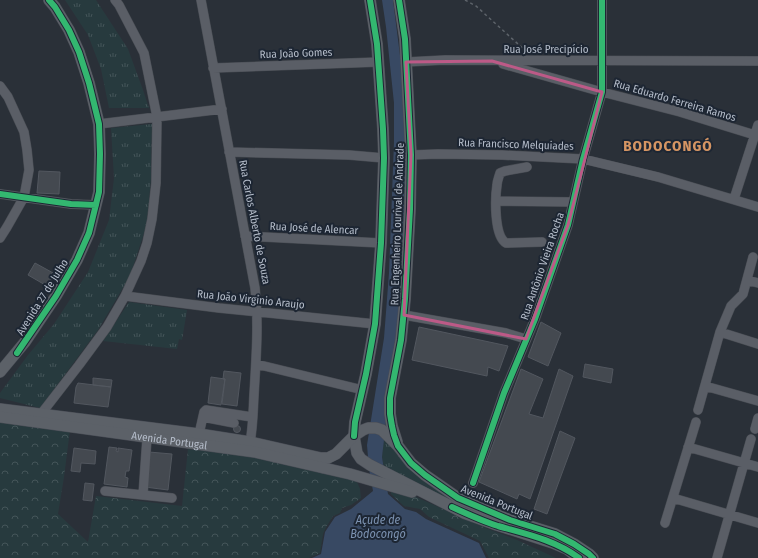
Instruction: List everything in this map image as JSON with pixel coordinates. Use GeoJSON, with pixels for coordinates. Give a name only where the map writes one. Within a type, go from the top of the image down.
{"type":"FeatureCollection","features":[{"type":"Feature","properties":{"kind":"main road","name":"Avenida 27 de Julho"},"geometry":{"type":"LineString","coordinates":[[0,372],[17,353],[56,296],[77,260],[89,233],[98,192],[100,154],[99,124],[89,83],[79,52],[69,30],[49,0]]}},
{"type":"Feature","properties":{"kind":"main road","name":"Rua Engenheiro Lourival de Andrade"},"geometry":{"type":"LineString","coordinates":[[357,438],[355,422],[363,390],[375,324],[381,243],[384,158],[375,26],[370,0]]}},
{"type":"Feature","properties":{"kind":"main road","name":"Rua Engenheiro Lourival de Andrade"},"geometry":{"type":"LineString","coordinates":[[398,446],[390,414],[390,398],[404,315],[410,216],[411,155],[405,39],[399,0]]}},
{"type":"Feature","properties":{"kind":"main road"},"geometry":{"type":"LineString","coordinates":[[0,361],[17,353]]}},
{"type":"Feature","properties":{"kind":"main road","name":"Avenida Portugal"},"geometry":{"type":"LineString","coordinates":[[0,409],[23,416],[147,438],[249,447],[321,458],[328,458],[336,454],[368,428],[376,428],[387,434],[411,463],[425,476],[458,498],[510,520],[555,534],[574,544],[593,558]]}},
{"type":"Feature","properties":{"kind":"main road","name":"Avenida Portugal"},"geometry":{"type":"LineString","coordinates":[[0,418],[41,414],[199,434],[350,474],[388,479]]}},
{"type":"Feature","properties":{"kind":"main road","name":"Avenida Portugal"},"geometry":{"type":"LineString","coordinates":[[357,438],[357,453],[361,459],[388,479],[464,513],[553,543],[567,549],[579,558]]}},
{"type":"Feature","properties":{"kind":"street","name":"Rua Carlos Alberto de Souza"},"geometry":{"type":"LineString","coordinates":[[201,0],[256,288],[258,311],[256,364],[249,447]]}},
{"type":"Feature","properties":{"kind":"street","name":"Rua Antônio Vieira Rocha"},"geometry":{"type":"LineString","coordinates":[[473,483],[504,393],[535,319],[568,225],[583,158],[602,92],[602,0]]}},
{"type":"Feature","properties":{"kind":"street"},"geometry":{"type":"LineString","coordinates":[[41,414],[107,327],[125,296],[141,261],[147,243],[152,219],[156,183],[157,117],[144,53],[117,2]]}},
{"type":"Feature","properties":{"kind":"street","name":"Rua José Precipício"},"geometry":{"type":"LineString","coordinates":[[406,62],[444,60],[758,61]]}},
{"type":"Feature","properties":{"kind":"street","name":"Rua Eduardo Ferreira Ramos"},"geometry":{"type":"LineString","coordinates":[[492,61],[680,112],[756,136]]}},
{"type":"Feature","properties":{"kind":"street","name":"Rua João Gomes"},"geometry":{"type":"LineString","coordinates":[[213,68],[378,62]]}},
{"type":"Feature","properties":{"kind":"street"},"geometry":{"type":"LineString","coordinates":[[0,86],[8,98],[24,132],[29,170],[24,197],[0,238]]}},
{"type":"Feature","properties":{"kind":"street"},"geometry":{"type":"LineString","coordinates":[[99,124],[222,109]]}},
{"type":"Feature","properties":{"kind":"street"},"geometry":{"type":"LineString","coordinates":[[734,199],[756,136],[758,125]]}},
{"type":"Feature","properties":{"kind":"street"},"geometry":{"type":"LineString","coordinates":[[229,152],[349,155],[384,158]]}},
{"type":"Feature","properties":{"kind":"street","name":"Rua Francisco Melquiades"},"geometry":{"type":"LineString","coordinates":[[411,155],[495,154],[583,158],[658,177],[758,206]]}},
{"type":"Feature","properties":{"kind":"street"},"geometry":{"type":"LineString","coordinates":[[527,168],[500,173],[497,185],[496,201],[498,229],[501,238],[506,243],[542,242]]}},
{"type":"Feature","properties":{"kind":"street"},"geometry":{"type":"LineString","coordinates":[[0,194],[96,206]]}},
{"type":"Feature","properties":{"kind":"street"},"geometry":{"type":"LineString","coordinates":[[496,201],[573,202]]}},
{"type":"Feature","properties":{"kind":"street","name":"Rua José de Alencar"},"geometry":{"type":"LineString","coordinates":[[245,236],[381,243]]}},
{"type":"Feature","properties":{"kind":"street"},"geometry":{"type":"LineString","coordinates":[[698,410],[720,332],[730,306],[743,294],[753,257]]}},
{"type":"Feature","properties":{"kind":"street"},"geometry":{"type":"LineString","coordinates":[[747,280],[758,283]]}},
{"type":"Feature","properties":{"kind":"street","name":"Rua João Virginio Araujo"},"geometry":{"type":"LineString","coordinates":[[125,296],[219,308],[375,324]]}},
{"type":"Feature","properties":{"kind":"street"},"geometry":{"type":"LineString","coordinates":[[404,315],[506,333],[526,339]]}},
{"type":"Feature","properties":{"kind":"street"},"geometry":{"type":"LineString","coordinates":[[720,332],[758,344]]}},
{"type":"Feature","properties":{"kind":"street"},"geometry":{"type":"LineString","coordinates":[[256,364],[363,390]]}},
{"type":"Feature","properties":{"kind":"street"},"geometry":{"type":"LineString","coordinates":[[705,386],[758,401]]}},
{"type":"Feature","properties":{"kind":"street"},"geometry":{"type":"LineString","coordinates":[[199,434],[204,412],[206,410],[252,417]]}},
{"type":"Feature","properties":{"kind":"street"},"geometry":{"type":"LineString","coordinates":[[203,417],[234,423]]}},
{"type":"Feature","properties":{"kind":"street"},"geometry":{"type":"LineString","coordinates":[[755,429],[758,418]]}},
{"type":"Feature","properties":{"kind":"street"},"geometry":{"type":"LineString","coordinates":[[665,523],[696,422]]}},
{"type":"Feature","properties":{"kind":"street"},"geometry":{"type":"LineString","coordinates":[[143,495],[147,438]]}},
{"type":"Feature","properties":{"kind":"street"},"geometry":{"type":"LineString","coordinates":[[717,558],[751,439]]}},
{"type":"Feature","properties":{"kind":"street"},"geometry":{"type":"LineString","coordinates":[[688,447],[758,467]]}},
{"type":"Feature","properties":{"kind":"street"},"geometry":{"type":"LineString","coordinates":[[105,491],[172,498]]}},
{"type":"Feature","properties":{"kind":"street"},"geometry":{"type":"LineString","coordinates":[[673,498],[758,523]]}},
{"type":"Feature","properties":{"kind":"path"},"geometry":{"type":"LineString","coordinates":[[465,0],[476,6],[538,61]]}},
{"type":"Feature","properties":{"kind":"highlighted area"},"geometry":{"type":"Polygon","coordinates":[[[492,61],[602,92],[568,225],[526,339],[404,315],[411,155],[406,62],[492,61]]]}},
{"type":"Feature","properties":{"kind":"green space"},"geometry":{"type":"Polygon","coordinates":[[[65,0],[96,0],[128,49],[149,108],[109,108],[101,69],[88,35],[65,0]]]}},
{"type":"Feature","properties":{"kind":"green space"},"geometry":{"type":"Polygon","coordinates":[[[152,124],[151,178],[147,224],[130,276],[98,330],[40,408],[0,398],[0,393],[28,355],[54,324],[88,272],[109,220],[114,178],[111,128],[152,124]]]}},
{"type":"Feature","properties":{"kind":"green space"},"geometry":{"type":"Polygon","coordinates":[[[129,302],[187,310],[182,340],[179,339],[177,349],[103,341],[129,302]]]}},
{"type":"Feature","properties":{"kind":"green space"},"geometry":{"type":"Polygon","coordinates":[[[0,422],[70,430],[58,514],[88,542],[96,496],[182,506],[188,449],[239,454],[347,478],[357,482],[360,489],[361,498],[351,505],[342,508],[340,513],[333,516],[323,534],[320,553],[309,558],[0,558],[0,422]]]}},
{"type":"Feature","properties":{"kind":"green space"},"geometry":{"type":"Polygon","coordinates":[[[384,436],[419,475],[590,558],[581,558],[481,518],[384,468],[382,457],[384,436]]]}},
{"type":"Feature","properties":{"kind":"green space"},"geometry":{"type":"Polygon","coordinates":[[[391,490],[416,497],[556,558],[489,558],[480,541],[429,517],[420,509],[404,506],[391,494],[391,490]]]}},
{"type":"Feature","properties":{"kind":"water","name":"Açude de Bodocongó"},"geometry":{"type":"Polygon","coordinates":[[[382,0],[393,0],[406,103],[403,278],[382,457],[388,494],[405,509],[416,512],[426,519],[479,543],[486,558],[312,558],[321,554],[325,532],[335,517],[351,509],[373,491],[367,445],[384,338],[389,273],[394,142],[394,103],[382,0]]]}},
{"type":"Feature","properties":{"kind":"building"},"geometry":{"type":"Polygon","coordinates":[[[39,171],[60,172],[59,194],[37,193],[39,171]]]}},
{"type":"Feature","properties":{"kind":"building"},"geometry":{"type":"Polygon","coordinates":[[[35,263],[55,274],[47,286],[28,275],[35,263]]]}},
{"type":"Feature","properties":{"kind":"building"},"geometry":{"type":"Polygon","coordinates":[[[541,322],[561,333],[548,366],[528,357],[541,322]]]}},
{"type":"Feature","properties":{"kind":"building"},"geometry":{"type":"Polygon","coordinates":[[[419,327],[508,346],[499,371],[488,367],[487,376],[412,360],[419,327]]]}},
{"type":"Feature","properties":{"kind":"building"},"geometry":{"type":"Polygon","coordinates":[[[585,364],[613,369],[611,383],[583,377],[585,364]]]}},
{"type":"Feature","properties":{"kind":"building"},"geometry":{"type":"Polygon","coordinates":[[[521,369],[543,379],[529,414],[543,418],[559,369],[573,376],[530,499],[519,494],[517,499],[479,482],[521,369]]]}},
{"type":"Feature","properties":{"kind":"building"},"geometry":{"type":"Polygon","coordinates":[[[224,371],[241,373],[237,406],[222,404],[225,379],[223,379],[224,371]]]}},
{"type":"Feature","properties":{"kind":"building"},"geometry":{"type":"Polygon","coordinates":[[[211,377],[225,379],[221,405],[208,403],[211,377]]]}},
{"type":"Feature","properties":{"kind":"building"},"geometry":{"type":"Polygon","coordinates":[[[93,378],[112,380],[111,387],[93,385],[93,378]]]}},
{"type":"Feature","properties":{"kind":"building"},"geometry":{"type":"Polygon","coordinates":[[[78,383],[111,387],[108,407],[74,403],[78,383]]]}},
{"type":"Feature","properties":{"kind":"building"},"geometry":{"type":"Polygon","coordinates":[[[237,425],[240,426],[240,432],[237,433],[234,432],[233,429],[234,426],[237,425]]]}},
{"type":"Feature","properties":{"kind":"building"},"geometry":{"type":"Polygon","coordinates":[[[560,431],[575,438],[547,514],[534,509],[560,431]]]}},
{"type":"Feature","properties":{"kind":"building"},"geometry":{"type":"Polygon","coordinates":[[[109,447],[117,448],[116,451],[118,452],[118,448],[132,450],[129,471],[126,471],[125,477],[128,478],[127,487],[104,484],[109,447]]]}},
{"type":"Feature","properties":{"kind":"building"},"geometry":{"type":"Polygon","coordinates":[[[74,448],[96,451],[95,464],[81,463],[80,472],[71,471],[74,448]]]}},
{"type":"Feature","properties":{"kind":"building"},"geometry":{"type":"Polygon","coordinates":[[[149,452],[172,454],[168,490],[145,487],[149,452]]]}},
{"type":"Feature","properties":{"kind":"building"},"geometry":{"type":"Polygon","coordinates":[[[85,483],[94,484],[92,501],[83,500],[85,483]]]}},
{"type":"Feature","properties":{"kind":"cycle path"},"geometry":{"type":"LineString","coordinates":[[17,353],[56,296],[77,260],[89,233],[99,192],[99,124],[89,83],[79,52],[69,30],[49,0]]}},
{"type":"Feature","properties":{"kind":"cycle path"},"geometry":{"type":"LineString","coordinates":[[354,436],[355,422],[375,324],[381,243],[384,158],[383,129],[377,44],[370,0]]}},
{"type":"Feature","properties":{"kind":"cycle path"},"geometry":{"type":"LineString","coordinates":[[399,0],[405,39],[411,155],[410,209],[405,299],[401,340],[390,398],[390,414],[394,435],[398,446],[411,463],[425,475],[458,498],[510,520],[555,534],[574,544],[593,558]]}},
{"type":"Feature","properties":{"kind":"cycle path"},"geometry":{"type":"LineString","coordinates":[[473,483],[504,393],[535,319],[568,225],[583,159],[602,92],[602,0]]}},
{"type":"Feature","properties":{"kind":"cycle path"},"geometry":{"type":"LineString","coordinates":[[0,194],[71,204],[96,205]]}},
{"type":"Feature","properties":{"kind":"cycle path"},"geometry":{"type":"LineString","coordinates":[[452,507],[492,524],[550,542],[579,558]]}},
{"type":"Feature","properties":{"kind":"district","name":"BODOCONGÓ"},"geometry":{"type":"Point","coordinates":[668,146]}}]}
